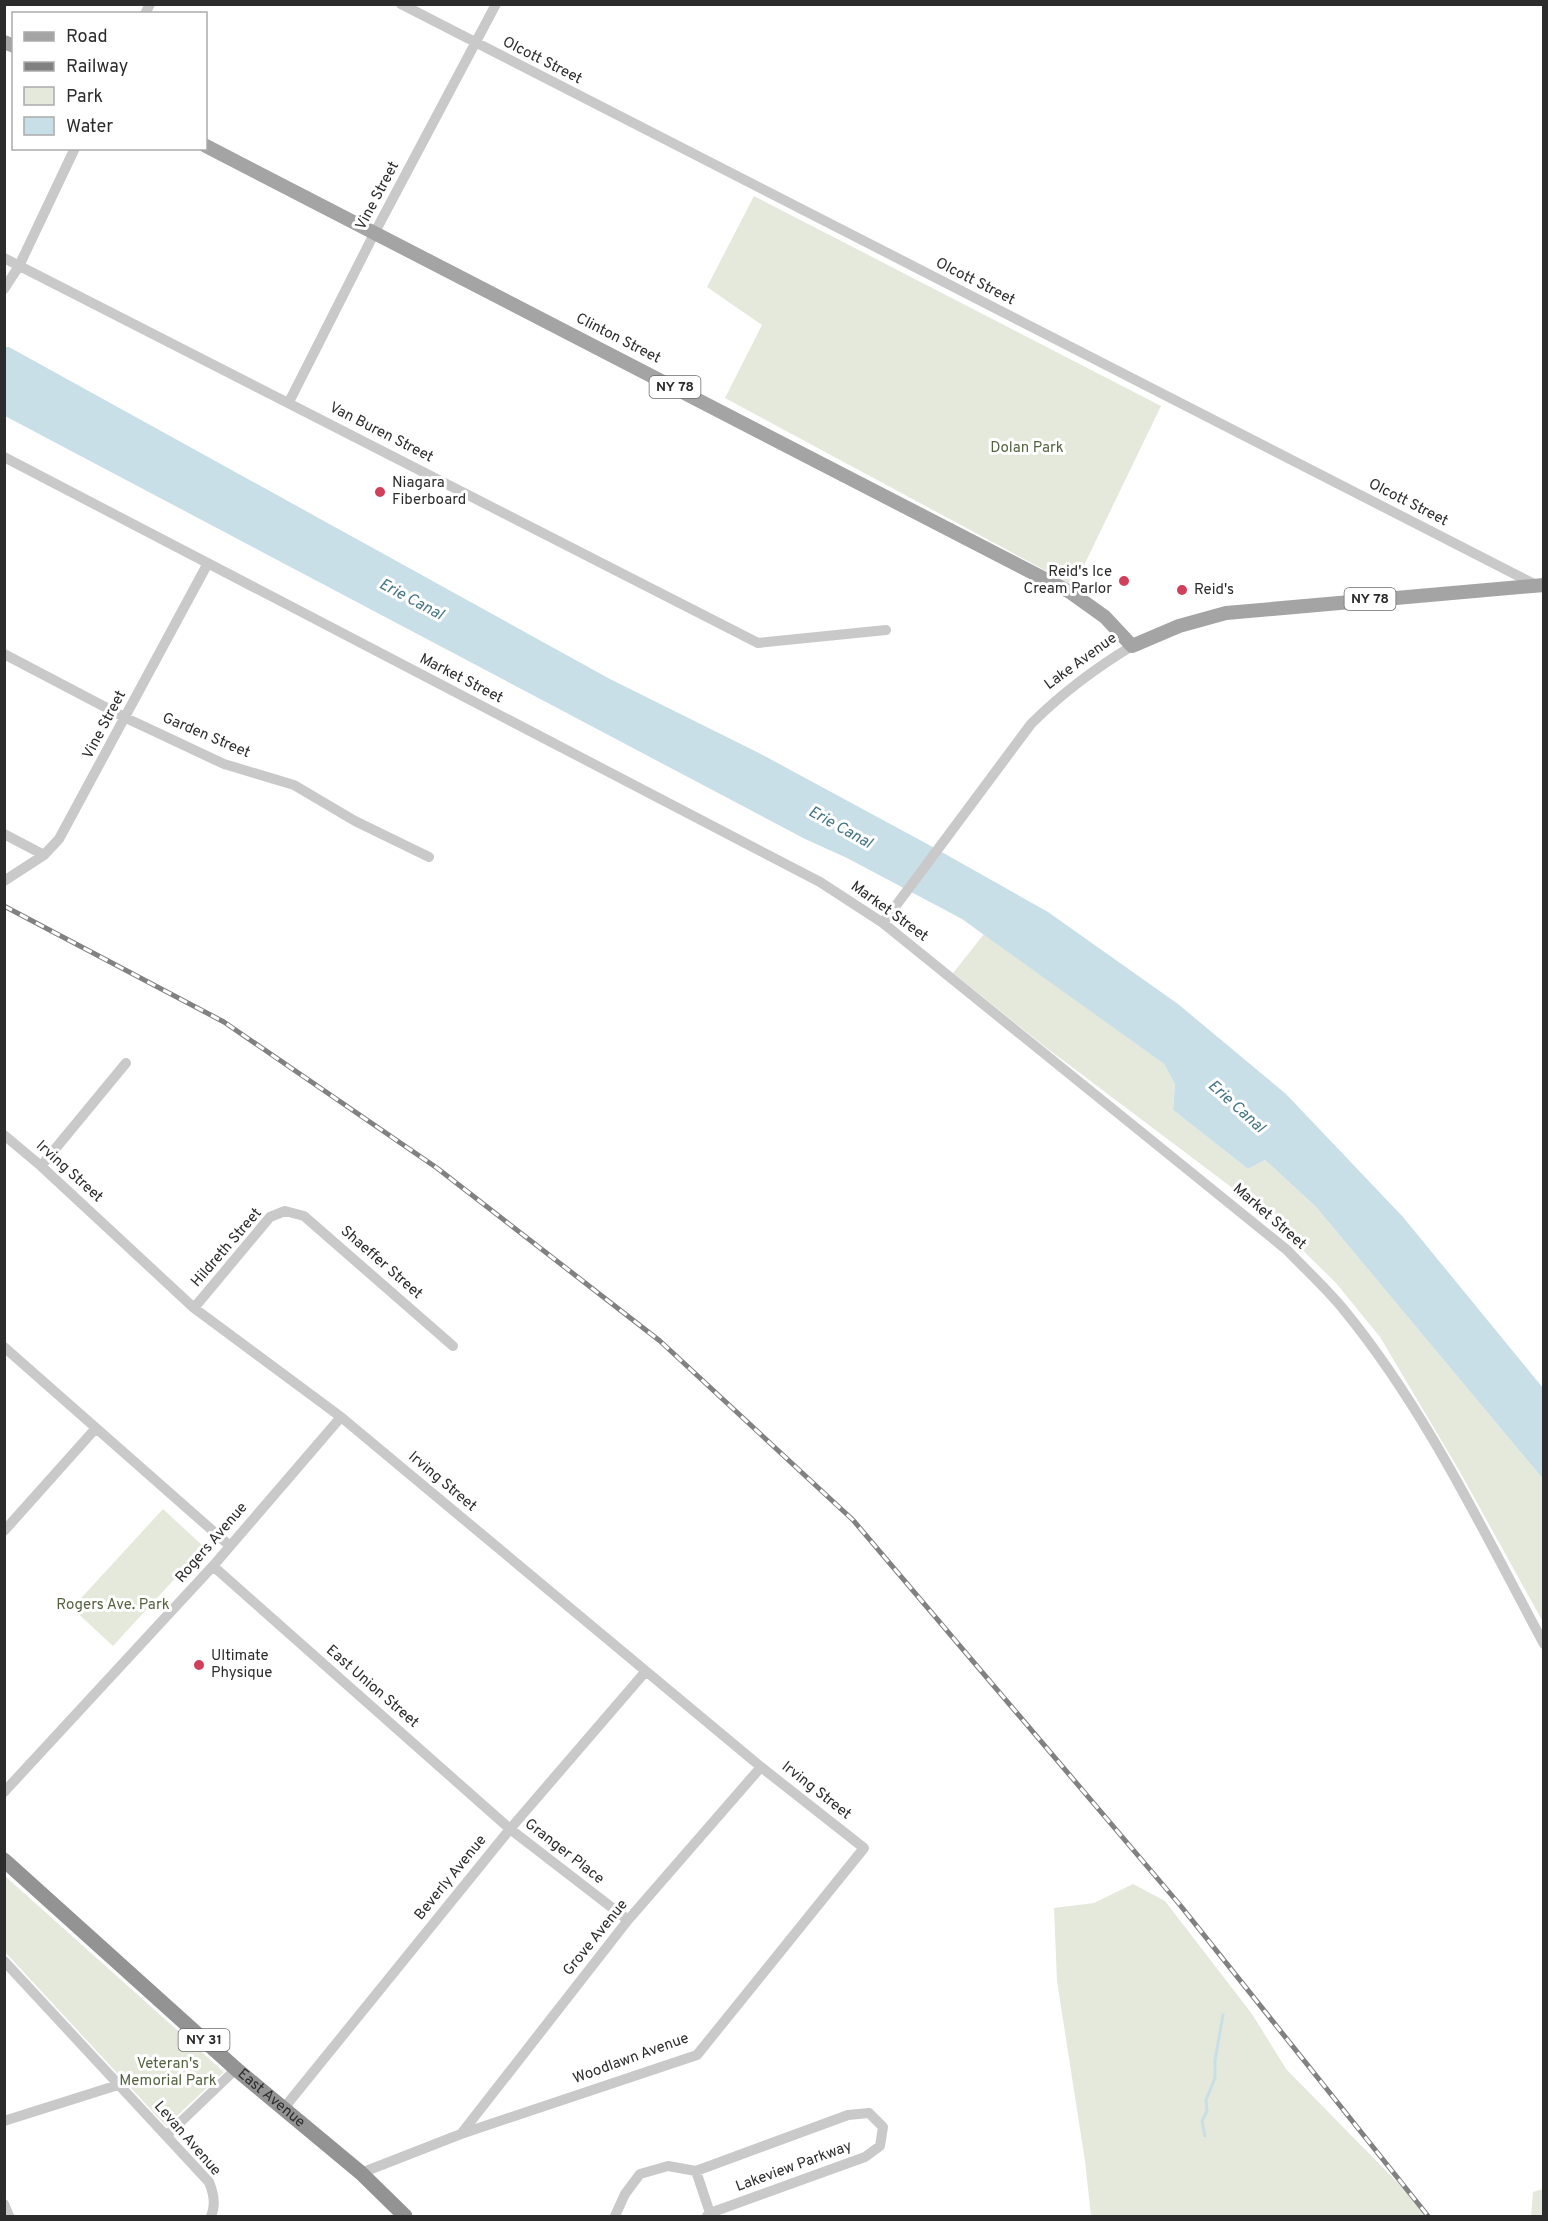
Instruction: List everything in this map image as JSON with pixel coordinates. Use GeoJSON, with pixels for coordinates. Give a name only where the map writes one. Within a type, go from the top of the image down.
{"type":"FeatureCollection","features":[{"type":"Feature","properties":{"kind":"highway","name":"East Avenue"},"geometry":{"type":"LineString","coordinates":[[4,1860],[236,2069],[361,2173],[405,2217]]}},
{"type":"Feature","properties":{"kind":"main road","name":"Clinton Street"},"geometry":{"type":"LineString","coordinates":[[207,147],[1070,592],[1105,617],[1132,646]]}},
{"type":"Feature","properties":{"kind":"main road","name":"Lake Avenue"},"geometry":{"type":"LineString","coordinates":[[1132,646],[1179,626],[1226,613],[1540,585]]}},
{"type":"Feature","properties":{"kind":"street","name":"Olcott Street"},"geometry":{"type":"LineString","coordinates":[[401,4],[1540,585]]}},
{"type":"Feature","properties":{"kind":"street","name":"Vine Street"},"geometry":{"type":"LineString","coordinates":[[289,402],[375,232],[496,4]]}},
{"type":"Feature","properties":{"kind":"street"},"geometry":{"type":"LineString","coordinates":[[4,289],[19,266],[74,150]]}},
{"type":"Feature","properties":{"kind":"street","name":"Van Buren Street"},"geometry":{"type":"LineString","coordinates":[[4,258],[758,643],[886,630]]}},
{"type":"Feature","properties":{"kind":"street","name":"Market Street"},"geometry":{"type":"LineString","coordinates":[[4,457],[810,876],[883,922],[1287,1250],[1344,1309],[1390,1372],[1445,1462],[1544,1644]]}},
{"type":"Feature","properties":{"kind":"street","name":"Vine Street"},"geometry":{"type":"LineString","coordinates":[[4,881],[44,855],[59,839],[208,563]]}},
{"type":"Feature","properties":{"kind":"street","name":"Lake Avenue"},"geometry":{"type":"LineString","coordinates":[[883,922],[1031,724],[1052,703],[1101,664],[1132,646]]}},
{"type":"Feature","properties":{"kind":"street","name":"Garden Street"},"geometry":{"type":"LineString","coordinates":[[4,654],[126,718],[224,764],[294,784],[355,821],[429,857]]}},
{"type":"Feature","properties":{"kind":"street"},"geometry":{"type":"LineString","coordinates":[[4,834],[44,855]]}},
{"type":"Feature","properties":{"kind":"street"},"geometry":{"type":"LineString","coordinates":[[41,1166],[126,1064]]}},
{"type":"Feature","properties":{"kind":"street","name":"Irving Street"},"geometry":{"type":"LineString","coordinates":[[4,1135],[41,1166],[194,1308],[340,1417],[761,1767],[864,1848]]}},
{"type":"Feature","properties":{"kind":"street","name":"Hildreth Street"},"geometry":{"type":"LineString","coordinates":[[194,1308],[270,1217],[285,1211]]}},
{"type":"Feature","properties":{"kind":"street","name":"Shaeffer Street"},"geometry":{"type":"LineString","coordinates":[[285,1211],[304,1216],[453,1346]]}},
{"type":"Feature","properties":{"kind":"street"},"geometry":{"type":"LineString","coordinates":[[4,1347],[230,1546]]}},
{"type":"Feature","properties":{"kind":"street","name":"Rogers Avenue"},"geometry":{"type":"LineString","coordinates":[[4,1792],[213,1566],[340,1417]]}},
{"type":"Feature","properties":{"kind":"street"},"geometry":{"type":"LineString","coordinates":[[4,1531],[96,1428]]}},
{"type":"Feature","properties":{"kind":"street","name":"East Union Street"},"geometry":{"type":"LineString","coordinates":[[213,1566],[510,1830]]}},
{"type":"Feature","properties":{"kind":"street","name":"Beverly Avenue"},"geometry":{"type":"LineString","coordinates":[[284,2108],[510,1830],[646,1671]]}},
{"type":"Feature","properties":{"kind":"street","name":"Grove Avenue"},"geometry":{"type":"LineString","coordinates":[[461,2134],[628,1920],[761,1767]]}},
{"type":"Feature","properties":{"kind":"street","name":"Granger Place"},"geometry":{"type":"LineString","coordinates":[[510,1830],[628,1920]]}},
{"type":"Feature","properties":{"kind":"street","name":"Woodlawn Avenue"},"geometry":{"type":"LineString","coordinates":[[361,2173],[461,2134],[697,2055],[864,1848]]}},
{"type":"Feature","properties":{"kind":"street","name":"Levan Avenue"},"geometry":{"type":"LineString","coordinates":[[4,1961],[209,2182],[213,2192],[213,2213]]}},
{"type":"Feature","properties":{"kind":"street"},"geometry":{"type":"LineString","coordinates":[[167,2135],[236,2069]]}},
{"type":"Feature","properties":{"kind":"street"},"geometry":{"type":"LineString","coordinates":[[4,2121],[118,2085]]}},
{"type":"Feature","properties":{"kind":"street","name":"Lakeview Parkway"},"geometry":{"type":"LineString","coordinates":[[615,2217],[625,2194],[640,2174],[668,2166],[696,2171],[848,2115],[869,2113],[883,2127],[880,2146],[865,2157],[708,2215],[696,2171]]}},
{"type":"Feature","properties":{"kind":"street"},"geometry":{"type":"LineString","coordinates":[[4,2204],[9,2217]]}},
{"type":"Feature","properties":{"kind":"green space","name":"Dolan Park"},"geometry":{"type":"Polygon","coordinates":[[[754,196],[1161,406],[1074,586],[725,398],[762,325],[707,287],[754,196]]]}},
{"type":"Feature","properties":{"kind":"green space"},"geometry":{"type":"Polygon","coordinates":[[[984,934],[1164,1064],[1175,1084],[1173,1110],[1248,1169],[1265,1160],[1316,1207],[1543,1479],[1543,1622],[1460,1472],[1380,1337],[1336,1283],[1263,1211],[1044,1046],[953,973],[984,934]]]}},
{"type":"Feature","properties":{"kind":"green space","name":"Rogers Ave. Park"},"geometry":{"type":"Polygon","coordinates":[[[163,1509],[204,1547],[113,1646],[72,1608],[163,1509]]]}},
{"type":"Feature","properties":{"kind":"green space","name":"Veteran's Memorial Park"},"geometry":{"type":"Polygon","coordinates":[[[5,1876],[224,2072],[166,2126],[5,1952],[5,1876]]]}},
{"type":"Feature","properties":{"kind":"green space"},"geometry":{"type":"Polygon","coordinates":[[[1133,1884],[1165,1901],[1252,2014],[1286,2069],[1401,2186],[1426,2216],[1091,2216],[1085,2161],[1057,1981],[1054,1908],[1094,1903],[1133,1884]]]}},
{"type":"Feature","properties":{"kind":"green space"},"geometry":{"type":"Polygon","coordinates":[[[1543,2189],[1543,2216],[1531,2216],[1533,2192],[1543,2189]]]}},
{"type":"Feature","properties":{"kind":"water","name":"Erie Canal"},"geometry":{"type":"Polygon","coordinates":[[[4,347],[9,347],[610,679],[759,753],[931,846],[1048,912],[1178,1004],[1286,1094],[1403,1217],[1543,1388],[1543,1479],[1316,1207],[1265,1160],[1248,1169],[1173,1110],[1175,1084],[1164,1064],[962,919],[847,858],[805,839],[5,416],[4,347]]]}},
{"type":"Feature","properties":{"kind":"waterway"},"geometry":{"type":"LineString","coordinates":[[1205,2136],[1202,2121],[1207,2111],[1206,2100],[1215,2078],[1215,2060],[1223,2015]]}},
{"type":"Feature","properties":{"kind":"railway"},"geometry":{"type":"LineString","coordinates":[[4,906],[224,1022],[437,1168],[660,1341],[853,1520],[1180,1905],[1428,2216]]}},
{"type":"Feature","properties":{"kind":"place","name":"Niagara Fiberboard"},"geometry":{"type":"Point","coordinates":[380,492]}},
{"type":"Feature","properties":{"kind":"place","name":"Reid's Ice Cream Parlor"},"geometry":{"type":"Point","coordinates":[1124,581]}},
{"type":"Feature","properties":{"kind":"place","name":"Reid's"},"geometry":{"type":"Point","coordinates":[1182,590]}},
{"type":"Feature","properties":{"kind":"place","name":"Ultimate Physique"},"geometry":{"type":"Point","coordinates":[199,1665]}}]}
